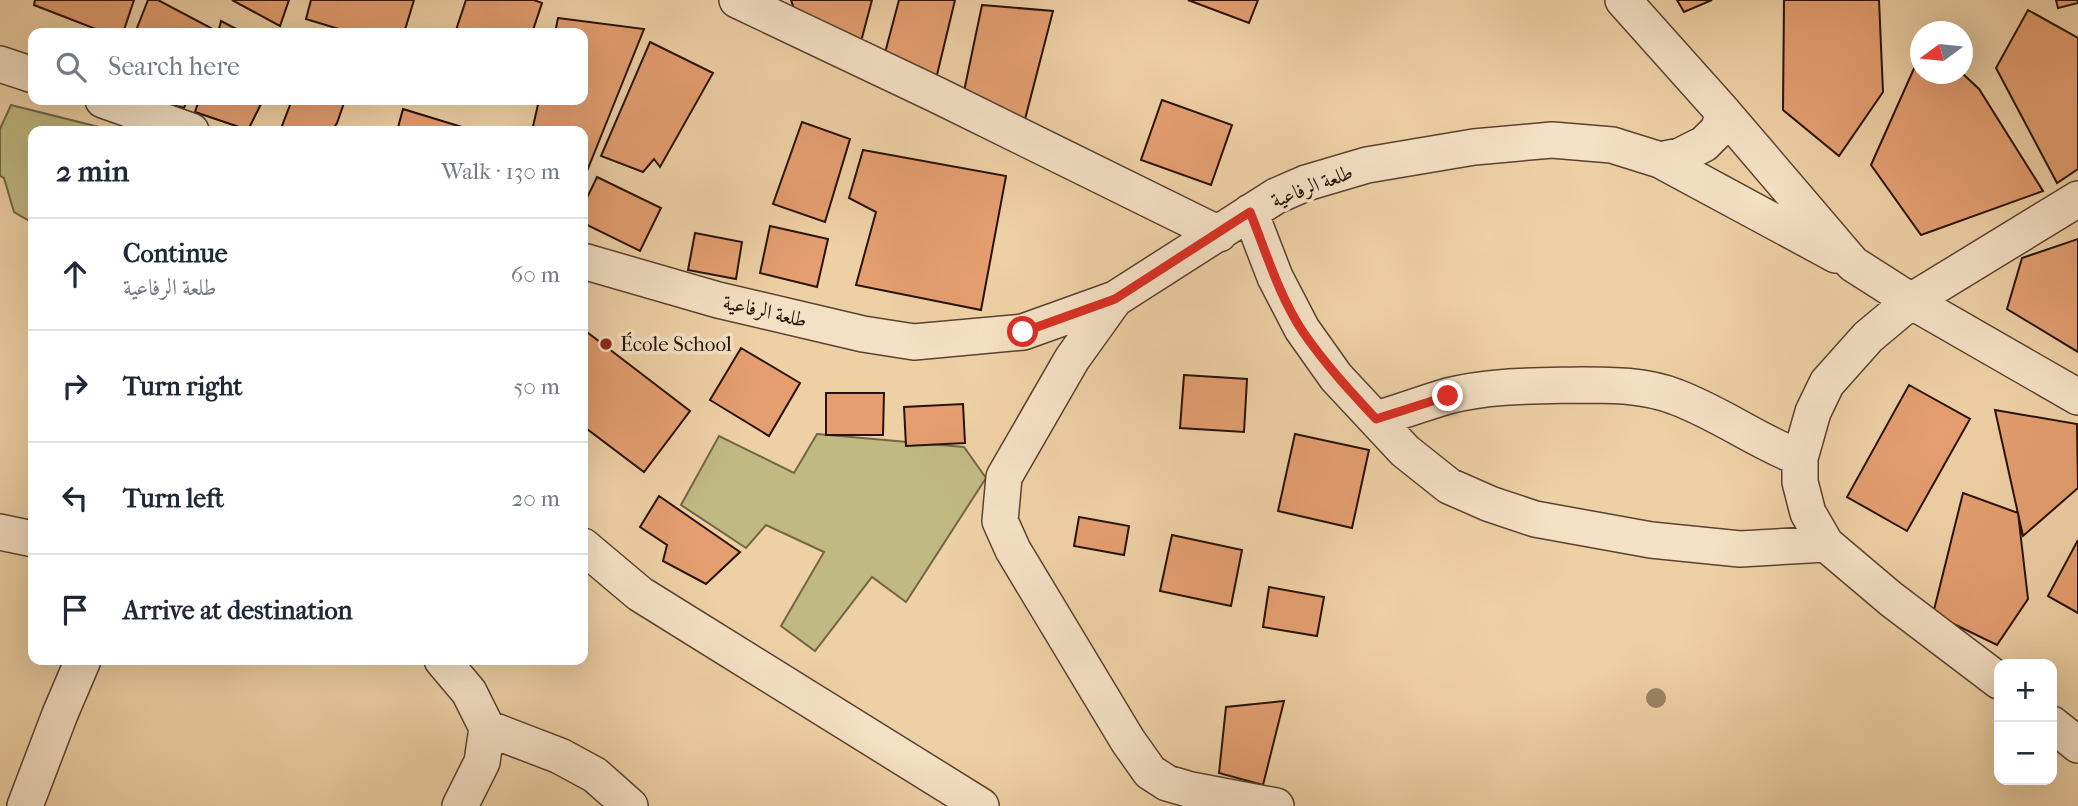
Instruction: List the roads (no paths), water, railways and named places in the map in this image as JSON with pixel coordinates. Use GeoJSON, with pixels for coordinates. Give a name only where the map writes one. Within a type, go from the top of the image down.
{"type":"FeatureCollection","features":[{"type":"Feature","properties":{"kind":"street"},"geometry":{"type":"LineString","coordinates":[[1623,0],[1853,264],[1911,301],[2078,397]]}},
{"type":"Feature","properties":{"kind":"street"},"geometry":{"type":"LineString","coordinates":[[746,2],[1219,234]]}},
{"type":"Feature","properties":{"kind":"street"},"geometry":{"type":"LineString","coordinates":[[0,64],[28,73]]}},
{"type":"Feature","properties":{"kind":"street"},"geometry":{"type":"LineString","coordinates":[[117,105],[177,126]]}},
{"type":"Feature","properties":{"kind":"street"},"geometry":{"type":"LineString","coordinates":[[1660,160],[1680,156],[1704,144],[1718,130],[1724,113]]}},
{"type":"Feature","properties":{"kind":"street","name":"طلعة الرفاعية"},"geometry":{"type":"LineString","coordinates":[[588,262],[730,303],[863,334],[914,342],[1023,332],[1115,299],[1276,196],[1306,183],[1367,166],[1474,147],[1552,140],[1612,145],[1660,160],[1853,264]]}},
{"type":"Feature","properties":{"kind":"street"},"geometry":{"type":"LineString","coordinates":[[1994,677],[1891,599],[1826,544],[1808,513],[1800,482],[1800,458],[1813,412],[1828,383],[1868,337],[1911,301],[2078,200]]}},
{"type":"Feature","properties":{"kind":"street"},"geometry":{"type":"LineString","coordinates":[[1250,212],[1275,277],[1302,329],[1336,377],[1405,451],[1448,486],[1535,519],[1651,540],[1740,548],[1826,544]]}},
{"type":"Feature","properties":{"kind":"street"},"geometry":{"type":"LineString","coordinates":[[1115,299],[1072,359],[1004,477],[1000,521],[1013,550],[1128,741],[1150,772],[1167,783],[1191,790],[1276,806]]}},
{"type":"Feature","properties":{"kind":"street"},"geometry":{"type":"LineString","coordinates":[[1376,419],[1448,396],[1485,389],[1511,386],[1613,385],[1672,395],[1703,408],[1750,436],[1800,458]]}},
{"type":"Feature","properties":{"kind":"street"},"geometry":{"type":"LineString","coordinates":[[0,532],[28,538]]}},
{"type":"Feature","properties":{"kind":"street"},"geometry":{"type":"LineString","coordinates":[[588,550],[640,594],[981,806]]}},
{"type":"Feature","properties":{"kind":"street"},"geometry":{"type":"LineString","coordinates":[[24,806],[81,665]]}},
{"type":"Feature","properties":{"kind":"street"},"geometry":{"type":"LineString","coordinates":[[446,665],[469,692],[486,728],[482,762],[460,806]]}},
{"type":"Feature","properties":{"kind":"street"},"geometry":{"type":"LineString","coordinates":[[486,728],[526,741],[572,762],[594,775],[630,806]]}},
{"type":"Feature","properties":{"kind":"street"},"geometry":{"type":"LineString","coordinates":[[2057,728],[2078,745]]}},
{"type":"Feature","properties":{"kind":"place","name":"École School"},"geometry":{"type":"Point","coordinates":[606,344]}}]}
